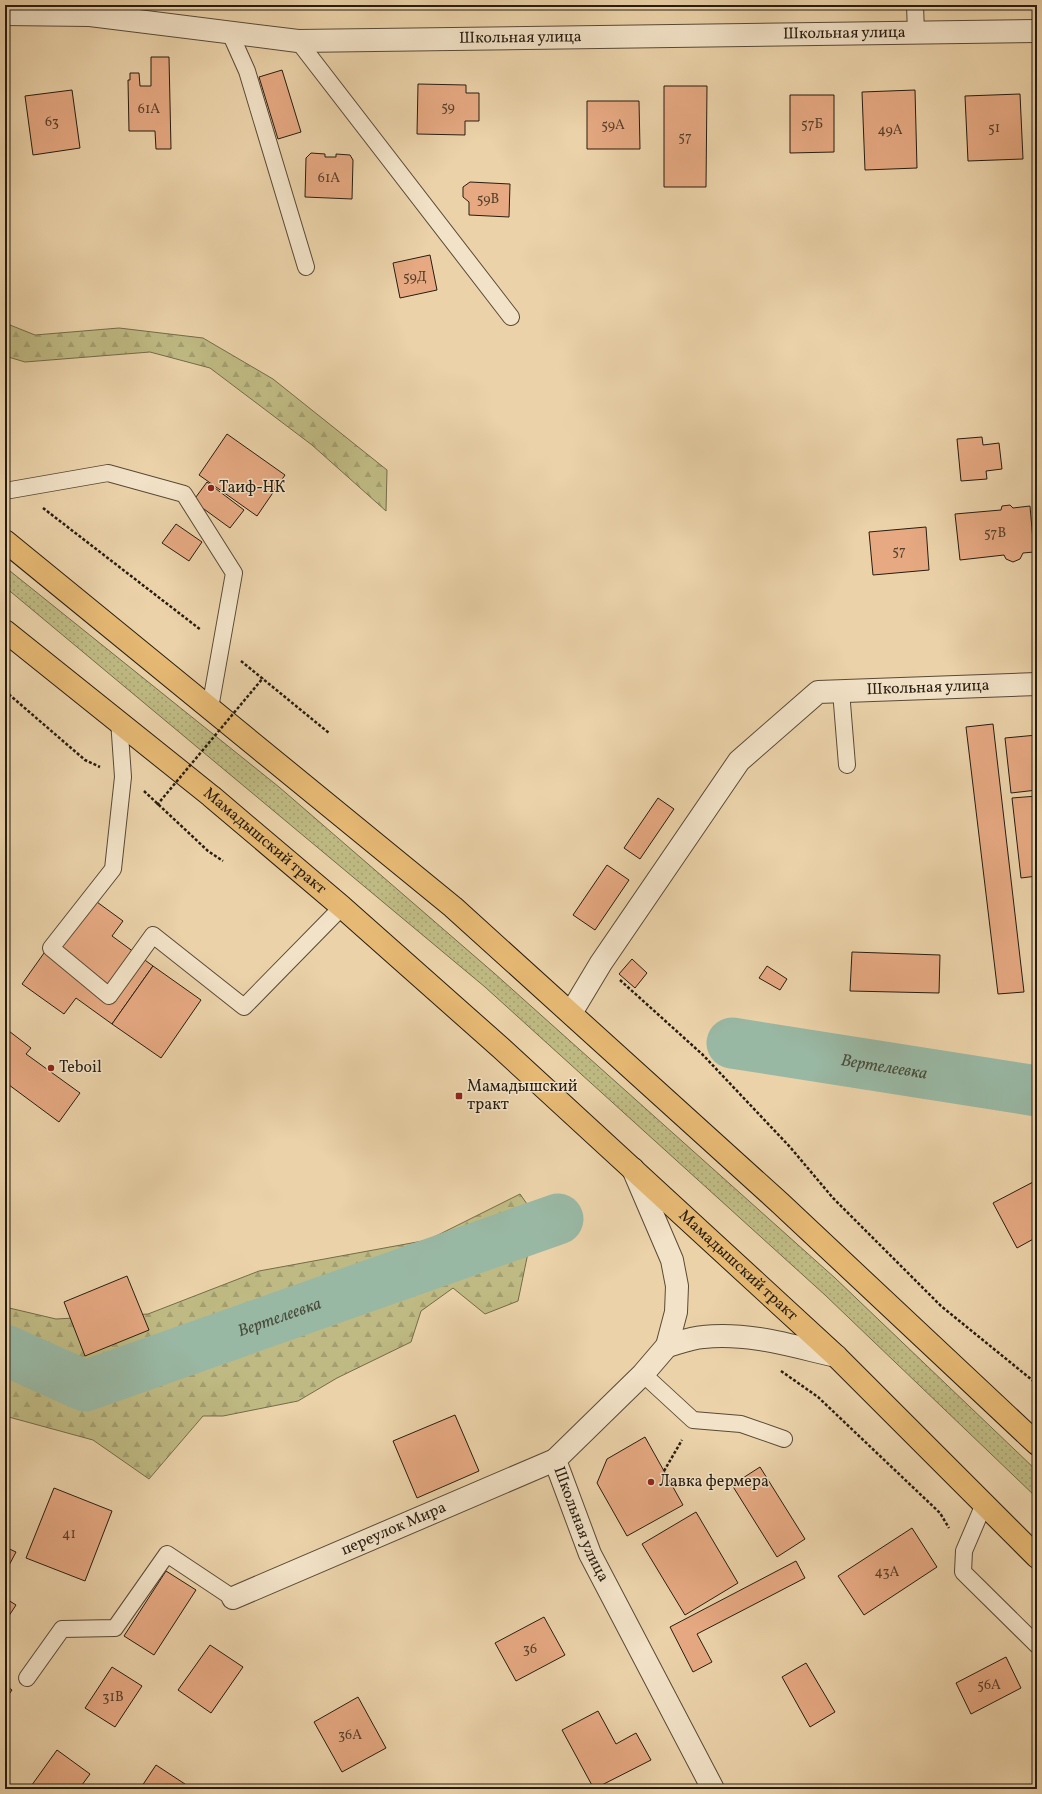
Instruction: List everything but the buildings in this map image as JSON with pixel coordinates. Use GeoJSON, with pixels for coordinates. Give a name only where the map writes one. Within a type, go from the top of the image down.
{"type":"FeatureCollection","features":[{"type":"Feature","properties":{"kind":"main road"},"geometry":{"type":"LineString","coordinates":[[5,541],[453,907],[780,1203],[1037,1444]]}},
{"type":"Feature","properties":{"kind":"main road","name":"Мамадышский тракт"},"geometry":{"type":"LineString","coordinates":[[5,630],[119,720],[342,907],[501,1048],[836,1356],[1037,1557]]}},
{"type":"Feature","properties":{"kind":"street","name":"Школьная улица"},"geometry":{"type":"LineString","coordinates":[[5,14],[90,10],[230,33],[298,41],[1037,31]]}},
{"type":"Feature","properties":{"kind":"street","name":"Школьная улица"},"geometry":{"type":"LineString","coordinates":[[600,963],[739,761],[818,692],[1037,684]]}},
{"type":"Feature","properties":{"kind":"street"},"geometry":{"type":"LineString","coordinates":[[571,1013],[600,963]]}},
{"type":"Feature","properties":{"kind":"street","name":"Школьная улица"},"geometry":{"type":"LineString","coordinates":[[633,1169],[672,1260],[677,1286],[676,1312],[666,1346],[643,1374],[555,1460],[590,1554],[713,1789]]}},
{"type":"Feature","properties":{"kind":"street"},"geometry":{"type":"LineString","coordinates":[[666,1346],[701,1337],[735,1335],[767,1339],[836,1356]]}},
{"type":"Feature","properties":{"kind":"street","name":"переулок Мира"},"geometry":{"type":"LineString","coordinates":[[233,1598],[555,1460]]}},
{"type":"Feature","properties":{"kind":"lane"},"geometry":{"type":"LineString","coordinates":[[915,5],[916,33]]}},
{"type":"Feature","properties":{"kind":"lane"},"geometry":{"type":"LineString","coordinates":[[230,33],[247,71],[306,267]]}},
{"type":"Feature","properties":{"kind":"lane"},"geometry":{"type":"LineString","coordinates":[[298,41],[511,317]]}},
{"type":"Feature","properties":{"kind":"lane"},"geometry":{"type":"LineString","coordinates":[[11,490],[108,473],[184,494],[234,572],[210,708]]}},
{"type":"Feature","properties":{"kind":"lane"},"geometry":{"type":"LineString","coordinates":[[841,691],[848,765]]}},
{"type":"Feature","properties":{"kind":"lane"},"geometry":{"type":"LineString","coordinates":[[119,720],[123,777],[113,869],[51,948],[109,996],[153,935],[244,1007],[342,907]]}},
{"type":"Feature","properties":{"kind":"lane"},"geometry":{"type":"LineString","coordinates":[[643,1374],[693,1420],[741,1424],[784,1439]]}},
{"type":"Feature","properties":{"kind":"lane"},"geometry":{"type":"LineString","coordinates":[[984,1504],[964,1551],[963,1572],[1037,1645]]}},
{"type":"Feature","properties":{"kind":"lane"},"geometry":{"type":"LineString","coordinates":[[27,1678],[62,1629],[115,1628],[167,1554],[233,1598]]}},
{"type":"Feature","properties":{"kind":"path"},"geometry":{"type":"LineString","coordinates":[[11,490],[221,646],[329,733],[263,678],[157,805],[223,862]]}},
{"type":"Feature","properties":{"kind":"path"},"geometry":{"type":"LineString","coordinates":[[600,963],[703,1055],[790,1147],[833,1198],[941,1306],[1037,1384]]}},
{"type":"Feature","properties":{"kind":"path"},"geometry":{"type":"LineString","coordinates":[[777,1368],[818,1397],[940,1513],[964,1551]]}},
{"type":"Feature","properties":{"kind":"path"},"geometry":{"type":"LineString","coordinates":[[664,1471],[693,1420]]}},
{"type":"Feature","properties":{"kind":"green space"},"geometry":{"type":"Polygon","coordinates":[[[5,323],[35,335],[119,328],[203,338],[273,379],[387,470],[386,511],[312,445],[210,368],[150,352],[25,362],[5,356],[5,323]]]}},
{"type":"Feature","properties":{"kind":"green space"},"geometry":{"type":"Polygon","coordinates":[[[5,567],[279,787],[494,973],[835,1278],[1037,1471],[1037,1498],[825,1295],[485,987],[5,587],[5,567]]]}},
{"type":"Feature","properties":{"kind":"green space"},"geometry":{"type":"Polygon","coordinates":[[[520,1194],[551,1238],[529,1248],[518,1301],[485,1314],[453,1288],[421,1311],[411,1342],[337,1378],[298,1401],[223,1416],[203,1416],[149,1479],[93,1440],[5,1416],[5,1307],[56,1319],[148,1314],[259,1271],[428,1240],[520,1194]]]}},
{"type":"Feature","properties":{"kind":"waterway","name":"Вертелеевка"},"geometry":{"type":"LineString","coordinates":[[732,1043],[1037,1091]]}},
{"type":"Feature","properties":{"kind":"waterway","name":"Вертелеевка"},"geometry":{"type":"LineString","coordinates":[[5,1350],[85,1386],[558,1219]]}},
{"type":"Feature","properties":{"kind":"place","name":"Таиф-НК"},"geometry":{"type":"Point","coordinates":[211,488]}},
{"type":"Feature","properties":{"kind":"place","name":"Teboil"},"geometry":{"type":"Point","coordinates":[51,1068]}},
{"type":"Feature","properties":{"kind":"place","name":"Мамадышский тракт"},"geometry":{"type":"Point","coordinates":[459,1096]}},
{"type":"Feature","properties":{"kind":"place","name":"Лавка фермера"},"geometry":{"type":"Point","coordinates":[651,1482]}}]}
